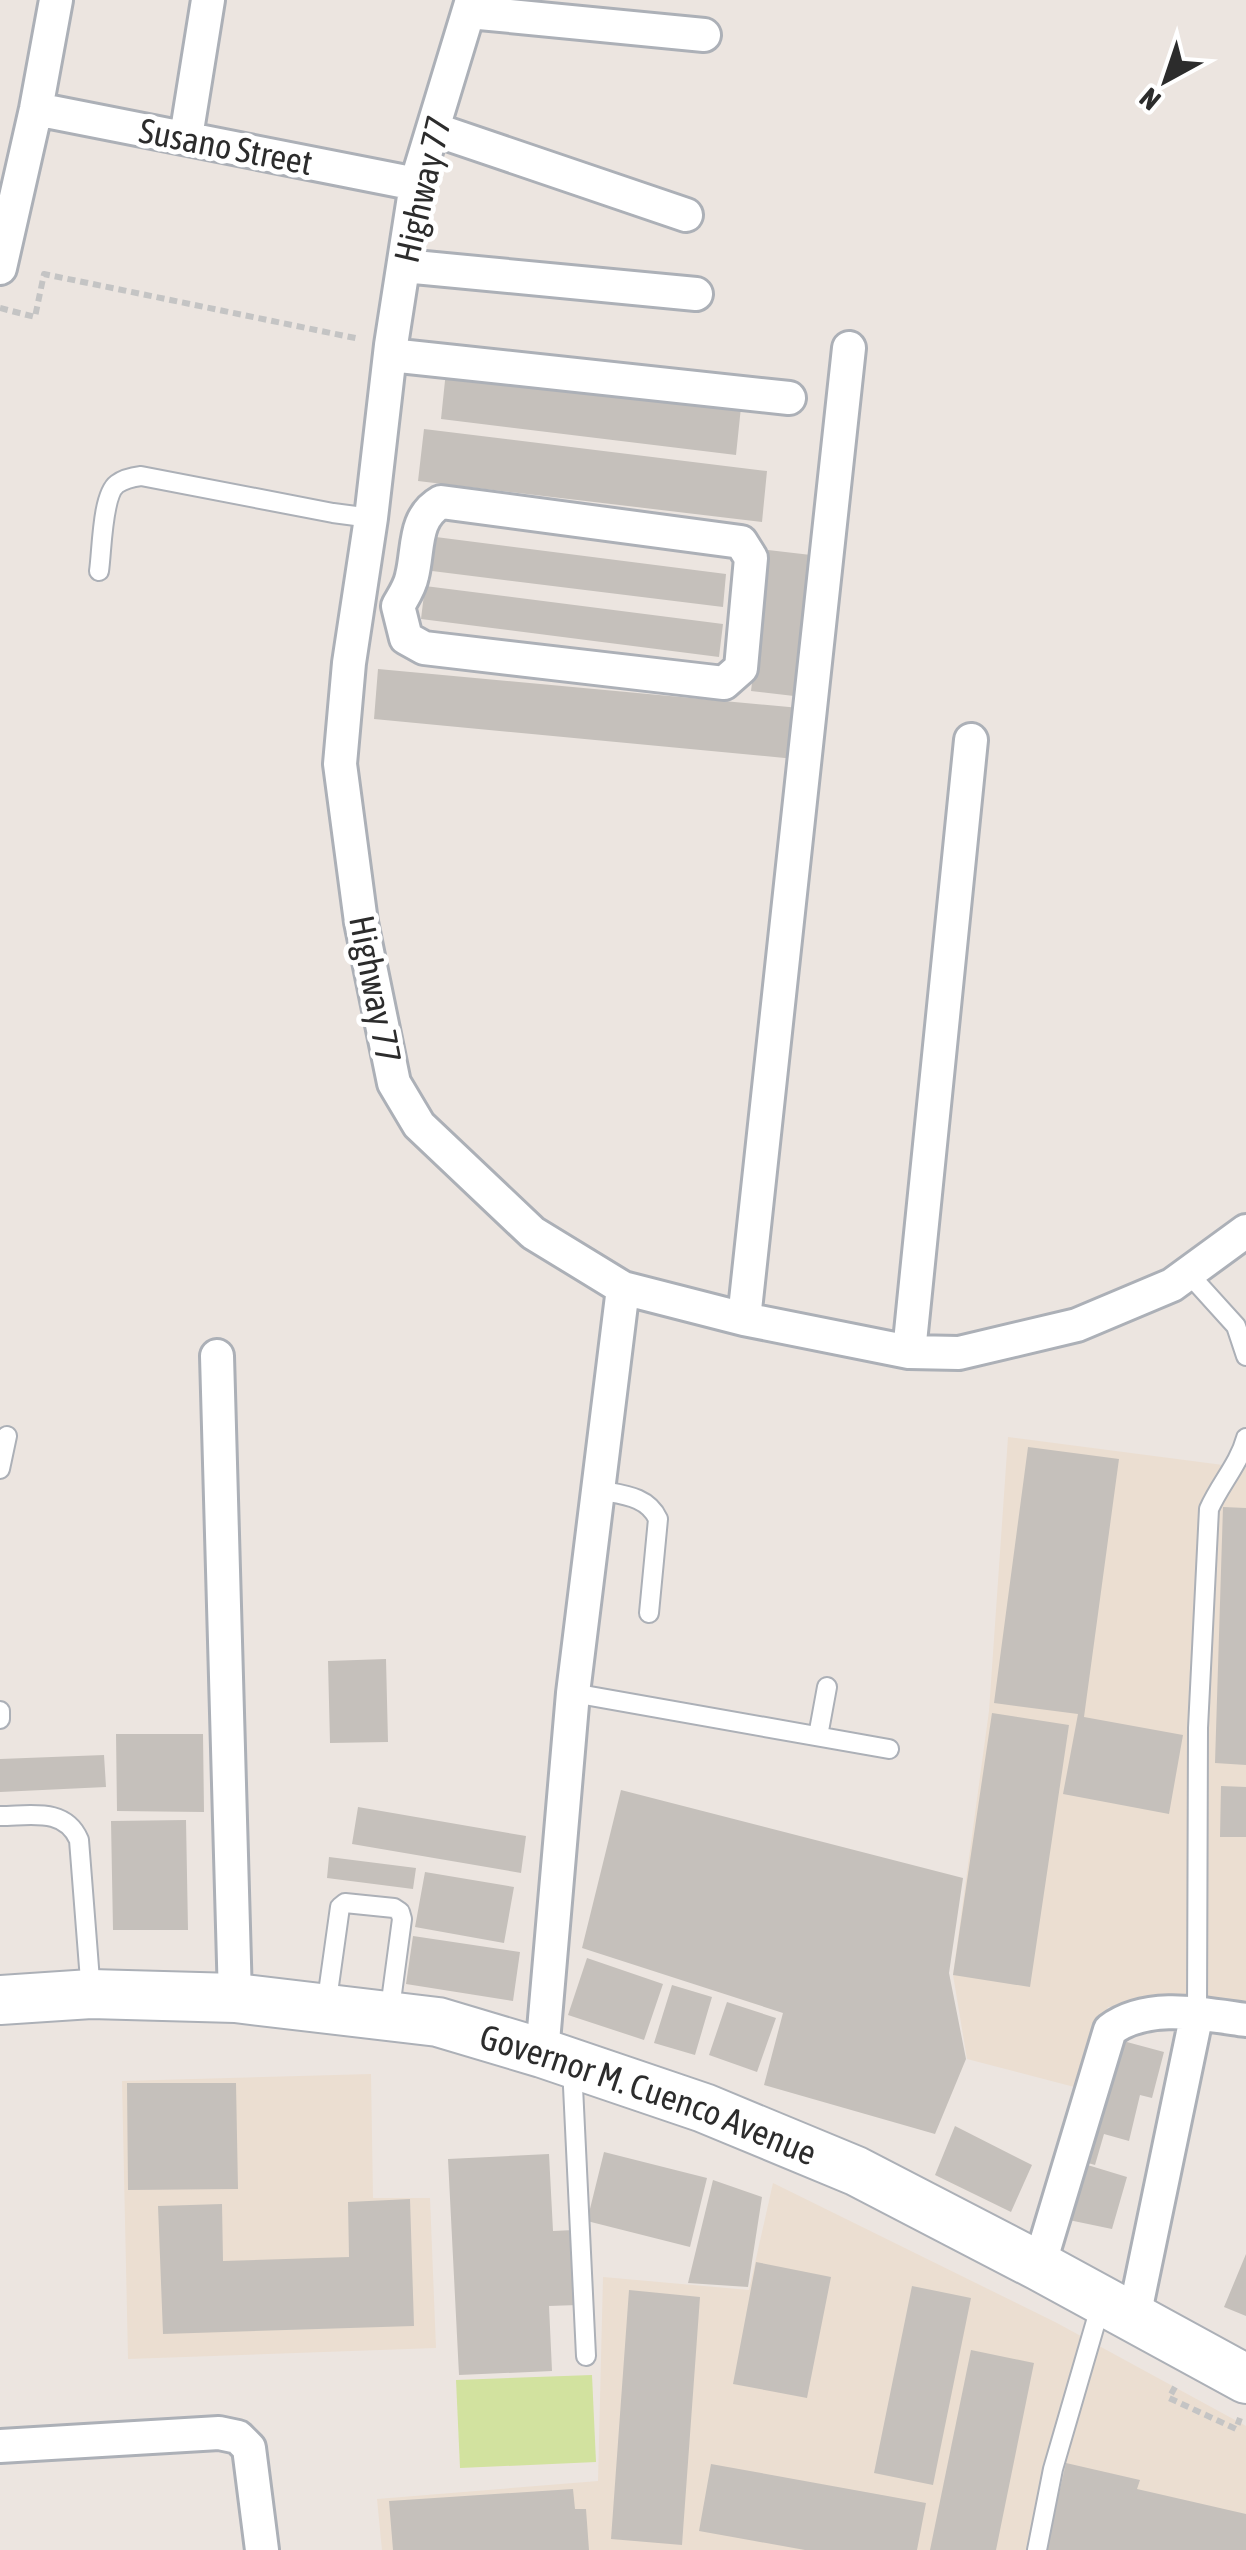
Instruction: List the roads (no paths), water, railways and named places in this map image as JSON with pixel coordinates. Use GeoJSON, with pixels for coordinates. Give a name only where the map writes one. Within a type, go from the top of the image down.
{"type":"FeatureCollection","features":[{"type":"Feature","properties":{"kind":"main road","name":"Governor M. Cuenco Avenue"},"geometry":{"type":"LineString","coordinates":[[0,2000],[91,1994],[235,1998],[438,2022],[557,2058],[704,2108],[856,2171],[1246,2379]]}},
{"type":"Feature","properties":{"kind":"street"},"geometry":{"type":"LineString","coordinates":[[0,268],[56,0]]}},
{"type":"Feature","properties":{"kind":"street"},"geometry":{"type":"LineString","coordinates":[[186,137],[208,0]]}},
{"type":"Feature","properties":{"kind":"street"},"geometry":{"type":"LineString","coordinates":[[470,6],[704,36]]}},
{"type":"Feature","properties":{"kind":"street","name":"Highway 77"},"geometry":{"type":"LineString","coordinates":[[470,6],[416,184],[390,350],[340,764],[362,922],[394,1083],[419,1125],[533,1233],[623,1288],[744,1319],[909,1352],[959,1353],[1077,1325],[1172,1285],[1246,1232]]}},
{"type":"Feature","properties":{"kind":"street","name":"Susano Street"},"geometry":{"type":"LineString","coordinates":[[36,109],[416,184]]}},
{"type":"Feature","properties":{"kind":"street"},"geometry":{"type":"LineString","coordinates":[[433,129],[686,215]]}},
{"type":"Feature","properties":{"kind":"street"},"geometry":{"type":"LineString","coordinates":[[404,266],[696,294]]}},
{"type":"Feature","properties":{"kind":"street"},"geometry":{"type":"LineString","coordinates":[[744,1319],[849,348]]}},
{"type":"Feature","properties":{"kind":"street"},"geometry":{"type":"LineString","coordinates":[[390,350],[788,398]]}},
{"type":"Feature","properties":{"kind":"street"},"geometry":{"type":"LineString","coordinates":[[441,502],[741,542],[751,558],[741,668],[724,683],[424,648],[406,638],[398,606],[412,581],[420,522],[430,508],[441,502]]}},
{"type":"Feature","properties":{"kind":"street"},"geometry":{"type":"LineString","coordinates":[[357,602],[398,606]]}},
{"type":"Feature","properties":{"kind":"street"},"geometry":{"type":"LineString","coordinates":[[909,1352],[971,740]]}},
{"type":"Feature","properties":{"kind":"street"},"geometry":{"type":"LineString","coordinates":[[557,2058],[573,1693],[623,1288]]}},
{"type":"Feature","properties":{"kind":"street"},"geometry":{"type":"LineString","coordinates":[[217,1356],[235,1998]]}},
{"type":"Feature","properties":{"kind":"street"},"geometry":{"type":"LineString","coordinates":[[1118,2308],[1197,2013]]}},
{"type":"Feature","properties":{"kind":"street"},"geometry":{"type":"LineString","coordinates":[[1039,2266],[1110,2030],[1126,2018],[1197,2013],[1246,2020]]}},
{"type":"Feature","properties":{"kind":"street"},"geometry":{"type":"LineString","coordinates":[[0,2446],[219,2434],[238,2437],[249,2448],[262,2550]]}},
{"type":"Feature","properties":{"kind":"lane"},"geometry":{"type":"LineString","coordinates":[[99,571],[108,495],[116,484],[130,478],[141,476],[371,518]]}},
{"type":"Feature","properties":{"kind":"lane"},"geometry":{"type":"LineString","coordinates":[[1188,1273],[1236,1326],[1246,1356]]}},
{"type":"Feature","properties":{"kind":"lane"},"geometry":{"type":"LineString","coordinates":[[0,1469],[7,1436]]}},
{"type":"Feature","properties":{"kind":"lane"},"geometry":{"type":"LineString","coordinates":[[1197,2013],[1198,1728],[1209,1509],[1220,1484],[1241,1457],[1246,1438]]}},
{"type":"Feature","properties":{"kind":"lane"},"geometry":{"type":"LineString","coordinates":[[597,1490],[642,1499],[658,1519],[649,1613]]}},
{"type":"Feature","properties":{"kind":"lane"},"geometry":{"type":"LineString","coordinates":[[818,1736],[827,1687]]}},
{"type":"Feature","properties":{"kind":"lane"},"geometry":{"type":"LineString","coordinates":[[573,1693],[889,1749]]}},
{"type":"Feature","properties":{"kind":"lane"},"geometry":{"type":"LineString","coordinates":[[0,1711],[0,1719]]}},
{"type":"Feature","properties":{"kind":"lane"},"geometry":{"type":"LineString","coordinates":[[0,1816],[54,1816],[76,1832],[91,1994]]}},
{"type":"Feature","properties":{"kind":"lane"},"geometry":{"type":"LineString","coordinates":[[325,2009],[338,1912],[345,1902],[400,1912],[389,2016]]}},
{"type":"Feature","properties":{"kind":"lane"},"geometry":{"type":"LineString","coordinates":[[557,2058],[586,2356]]}},
{"type":"Feature","properties":{"kind":"lane"},"geometry":{"type":"LineString","coordinates":[[1037,2550],[1054,2470],[1118,2308]]}}]}
